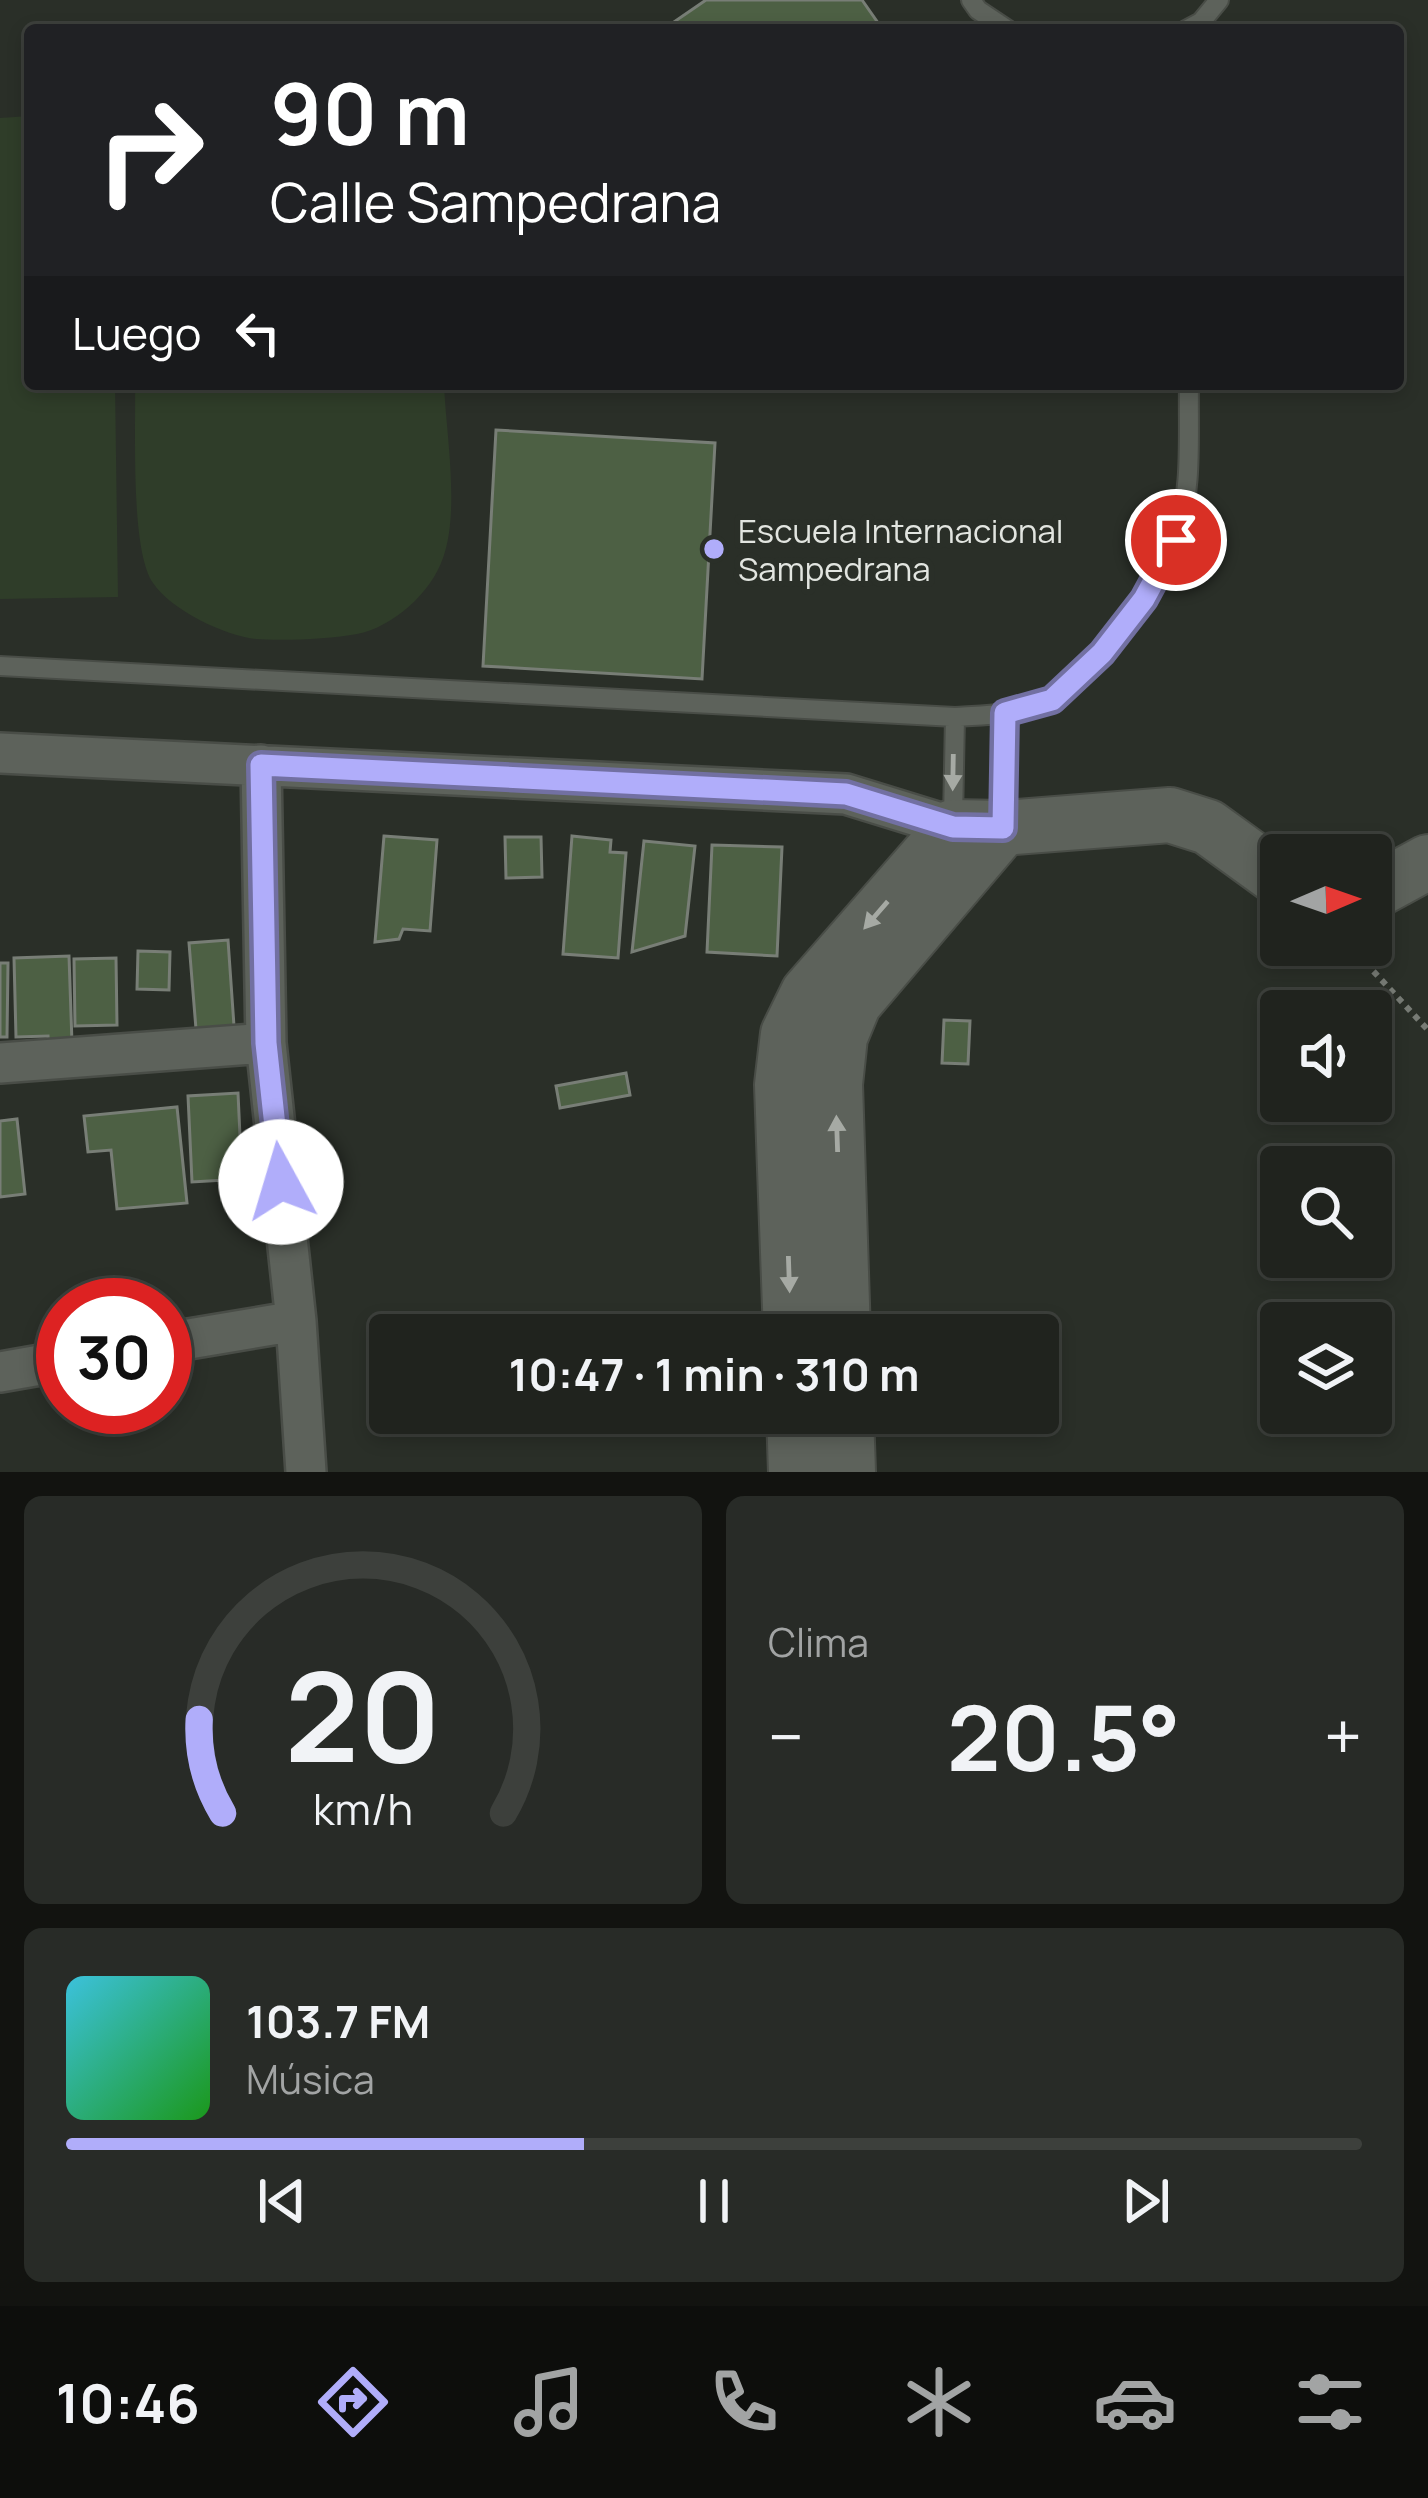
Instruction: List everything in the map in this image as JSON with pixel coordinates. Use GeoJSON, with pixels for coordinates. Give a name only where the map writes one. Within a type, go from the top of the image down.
{"type":"FeatureCollection","features":[{"type":"Feature","properties":{"kind":"street"},"geometry":{"type":"LineString","coordinates":[[0,753],[846,794],[978,827],[1170,814],[1208,827],[1260,865]]}},
{"type":"Feature","properties":{"kind":"street"},"geometry":{"type":"LineString","coordinates":[[261,765],[266,1043],[296,1321],[306,1472]]}},
{"type":"Feature","properties":{"kind":"street"},"geometry":{"type":"LineString","coordinates":[[790,1314],[782,1085],[788,1034],[808,993],[978,827]]}},
{"type":"Feature","properties":{"kind":"street"},"geometry":{"type":"LineString","coordinates":[[842,1314],[836,1084],[840,1037],[854,1003],[978,827]]}},
{"type":"Feature","properties":{"kind":"street"},"geometry":{"type":"LineString","coordinates":[[1392,882],[1428,862]]}},
{"type":"Feature","properties":{"kind":"street"},"geometry":{"type":"LineString","coordinates":[[0,1063],[266,1043]]}},
{"type":"Feature","properties":{"kind":"street"},"geometry":{"type":"LineString","coordinates":[[192,1338],[296,1321]]}},
{"type":"Feature","properties":{"kind":"street"},"geometry":{"type":"LineString","coordinates":[[0,1372],[36,1366]]}},
{"type":"Feature","properties":{"kind":"street"},"geometry":{"type":"LineString","coordinates":[[795,1434],[796,1472]]}},
{"type":"Feature","properties":{"kind":"street"},"geometry":{"type":"LineString","coordinates":[[847,1434],[848,1472]]}},
{"type":"Feature","properties":{"kind":"lane"},"geometry":{"type":"LineString","coordinates":[[971,0],[999,24]]}},
{"type":"Feature","properties":{"kind":"lane"},"geometry":{"type":"LineString","coordinates":[[1199,24],[1220,0]]}},
{"type":"Feature","properties":{"kind":"lane"},"geometry":{"type":"LineString","coordinates":[[0,666],[955,717],[1005,713],[1052,700],[1102,653],[1144,599],[1176,540],[1188,482],[1189,390]]}},
{"type":"Feature","properties":{"kind":"lane"},"geometry":{"type":"LineString","coordinates":[[978,827],[1005,713]]}},
{"type":"Feature","properties":{"kind":"lane"},"geometry":{"type":"LineString","coordinates":[[955,717],[978,827]]}},
{"type":"Feature","properties":{"kind":"path"},"geometry":{"type":"LineString","coordinates":[[1369,966],[1428,1030]]}},
{"type":"Feature","properties":{"kind":"green space"},"geometry":{"type":"Polygon","coordinates":[[[24,116],[24,390],[115,390],[118,597],[0,599],[0,118],[24,116]]]}},
{"type":"Feature","properties":{"kind":"green space"},"geometry":{"type":"Polygon","coordinates":[[[135,390],[444,390],[451,518],[443,558],[430,584],[409,606],[371,630],[334,637],[256,639],[185,612],[161,593],[146,567],[136,488],[135,390]]]}},
{"type":"Feature","properties":{"kind":"building"},"geometry":{"type":"Polygon","coordinates":[[[706,0],[862,0],[879,24],[671,24],[706,0]]]}},
{"type":"Feature","properties":{"kind":"building"},"geometry":{"type":"Polygon","coordinates":[[[496,430],[715,443],[702,679],[483,666],[496,430]]]}},
{"type":"Feature","properties":{"kind":"building"},"geometry":{"type":"Polygon","coordinates":[[[384,836],[437,840],[430,931],[403,929],[399,939],[375,942],[384,836]]]}},
{"type":"Feature","properties":{"kind":"building"},"geometry":{"type":"Polygon","coordinates":[[[572,836],[611,840],[610,852],[626,853],[618,958],[563,954],[572,836]]]}},
{"type":"Feature","properties":{"kind":"building"},"geometry":{"type":"Polygon","coordinates":[[[505,837],[541,837],[542,877],[506,878],[505,837]]]}},
{"type":"Feature","properties":{"kind":"building"},"geometry":{"type":"Polygon","coordinates":[[[644,841],[695,846],[685,936],[632,952],[644,841]]]}},
{"type":"Feature","properties":{"kind":"building"},"geometry":{"type":"Polygon","coordinates":[[[712,845],[782,847],[777,956],[707,952],[712,845]]]}},
{"type":"Feature","properties":{"kind":"building"},"geometry":{"type":"Polygon","coordinates":[[[228,940],[234,1026],[196,1029],[189,943],[228,940]]]}},
{"type":"Feature","properties":{"kind":"building"},"geometry":{"type":"Polygon","coordinates":[[[138,951],[170,952],[169,990],[137,989],[138,951]]]}},
{"type":"Feature","properties":{"kind":"building"},"geometry":{"type":"Polygon","coordinates":[[[69,956],[73,1072],[50,1073],[48,1036],[16,1037],[14,958],[69,956]]]}},
{"type":"Feature","properties":{"kind":"building"},"geometry":{"type":"Polygon","coordinates":[[[116,958],[117,1025],[75,1026],[74,959],[116,958]]]}},
{"type":"Feature","properties":{"kind":"building"},"geometry":{"type":"Polygon","coordinates":[[[0,963],[8,963],[7,1037],[0,1037],[0,963]]]}},
{"type":"Feature","properties":{"kind":"building"},"geometry":{"type":"Polygon","coordinates":[[[944,1020],[970,1021],[968,1064],[942,1063],[944,1020]]]}},
{"type":"Feature","properties":{"kind":"building"},"geometry":{"type":"Polygon","coordinates":[[[626,1073],[630,1095],[560,1108],[556,1086],[626,1073]]]}},
{"type":"Feature","properties":{"kind":"building"},"geometry":{"type":"Polygon","coordinates":[[[238,1093],[242,1179],[192,1182],[188,1096],[238,1093]]]}},
{"type":"Feature","properties":{"kind":"building"},"geometry":{"type":"Polygon","coordinates":[[[177,1107],[187,1203],[117,1209],[111,1150],[88,1152],[84,1116],[177,1107]]]}},
{"type":"Feature","properties":{"kind":"building"},"geometry":{"type":"Polygon","coordinates":[[[17,1119],[25,1194],[0,1197],[0,1121],[17,1119]]]}},
{"type":"Feature","properties":{"kind":"place","name":"Escuela Internacional Sampedrana"},"geometry":{"type":"Point","coordinates":[714,549]}},
{"type":"Feature","properties":{"kind":"route"},"geometry":{"type":"LineString","coordinates":[[281,1182],[266,1043],[261,765],[846,794],[953,827],[1003,828],[1005,713],[1052,700],[1102,653],[1144,599],[1176,540]]}}]}
